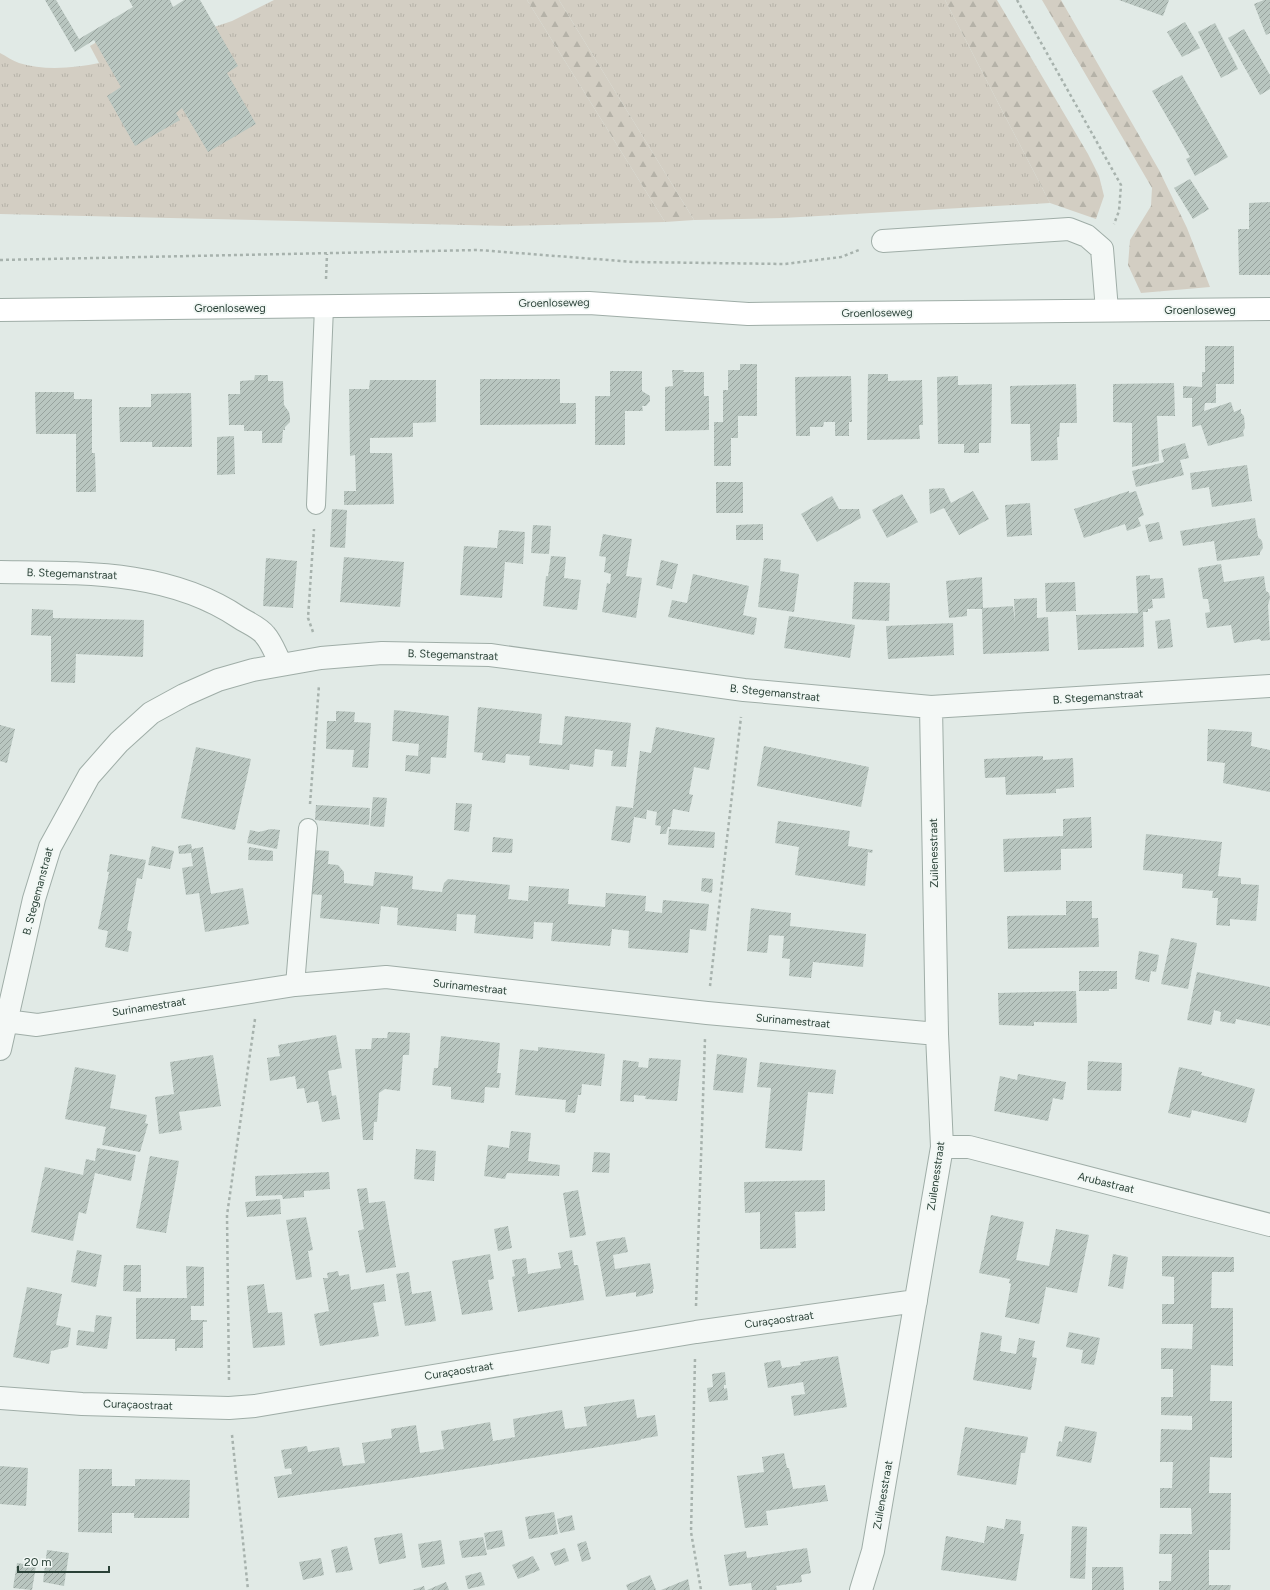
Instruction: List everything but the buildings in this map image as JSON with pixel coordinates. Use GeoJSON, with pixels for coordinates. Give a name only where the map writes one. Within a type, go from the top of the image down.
{"type":"FeatureCollection","features":[{"type":"Feature","properties":{"kind":"main road","name":"Groenloseweg"},"geometry":{"type":"LineString","coordinates":[[0,310],[589,303],[748,314],[1107,310],[1270,311]]}},
{"type":"Feature","properties":{"kind":"street"},"geometry":{"type":"LineString","coordinates":[[883,241],[1069,229],[1087,236],[1102,249],[1107,310]]}},
{"type":"Feature","properties":{"kind":"street","name":"B. Stegemanstraat"},"geometry":{"type":"LineString","coordinates":[[0,572],[80,572],[120,576],[160,583],[191,592],[225,608],[265,634],[281,664]]}},
{"type":"Feature","properties":{"kind":"street","name":"B. Stegemanstraat"},"geometry":{"type":"LineString","coordinates":[[0,1049],[34,899],[50,847],[89,776],[119,742],[151,713],[184,695],[218,680],[281,664],[321,658],[382,653],[490,655],[744,690],[931,707],[1270,686]]}},
{"type":"Feature","properties":{"kind":"street","name":"Zuilenesstraat"},"geometry":{"type":"LineString","coordinates":[[860,1590],[873,1552],[942,1147],[937,1034],[931,707]]}},
{"type":"Feature","properties":{"kind":"street","name":"Surinamestraat"},"geometry":{"type":"LineString","coordinates":[[6,1021],[37,1025],[295,985],[386,977],[707,1013],[937,1034]]}},
{"type":"Feature","properties":{"kind":"street","name":"Arubastraat"},"geometry":{"type":"LineString","coordinates":[[942,1147],[968,1147],[1270,1225]]}},
{"type":"Feature","properties":{"kind":"street","name":"Curaçaostraat"},"geometry":{"type":"LineString","coordinates":[[0,1398],[82,1404],[229,1408],[255,1406],[696,1332],[916,1301]]}},
{"type":"Feature","properties":{"kind":"lane"},"geometry":{"type":"LineString","coordinates":[[316,505],[324,307]]}},
{"type":"Feature","properties":{"kind":"lane"},"geometry":{"type":"LineString","coordinates":[[295,985],[308,828]]}},
{"type":"Feature","properties":{"kind":"path"},"geometry":{"type":"LineString","coordinates":[[1017,0],[1121,185],[1118,211],[1110,237],[1102,249]]}},
{"type":"Feature","properties":{"kind":"path"},"geometry":{"type":"LineString","coordinates":[[0,260],[478,250],[634,262],[785,264],[841,257],[883,241]]}},
{"type":"Feature","properties":{"kind":"path"},"geometry":{"type":"LineString","coordinates":[[701,1590],[691,1532],[702,1094],[707,1013],[744,690]]}},
{"type":"Feature","properties":{"kind":"path"},"geometry":{"type":"LineString","coordinates":[[248,1590],[229,1408],[227,1215],[256,1016],[257,991]]}},
{"type":"Feature","properties":{"kind":"green space"},"geometry":{"type":"Polygon","coordinates":[[[274,0],[527,0],[665,222],[508,226],[0,214],[0,53],[12,60],[29,66],[59,68],[99,63],[90,46],[157,6],[214,27],[232,21],[274,0]]]}},
{"type":"Feature","properties":{"kind":"green space"},"geometry":{"type":"Polygon","coordinates":[[[527,0],[559,0],[694,220],[665,222],[527,0]]]}},
{"type":"Feature","properties":{"kind":"green space"},"geometry":{"type":"Polygon","coordinates":[[[559,0],[945,0],[1050,203],[783,218],[694,220],[559,0]]]}},
{"type":"Feature","properties":{"kind":"green space"},"geometry":{"type":"Polygon","coordinates":[[[945,0],[997,0],[1088,154],[1099,176],[1104,196],[1096,219],[1050,203],[945,0]]]}},
{"type":"Feature","properties":{"kind":"green space"},"geometry":{"type":"Polygon","coordinates":[[[1042,0],[1061,0],[1159,170],[1187,228],[1210,287],[1141,293],[1128,265],[1130,240],[1151,206],[1152,188],[1042,0]]]}}]}
